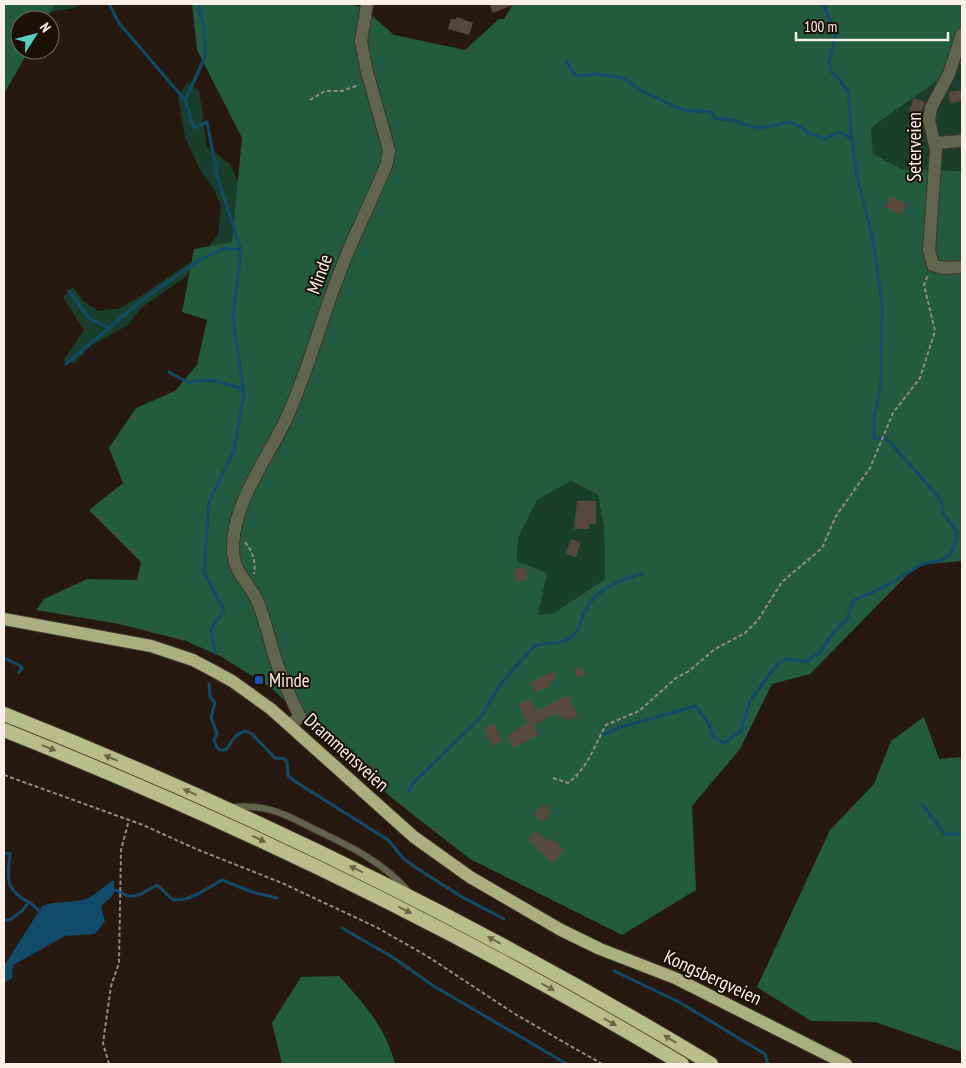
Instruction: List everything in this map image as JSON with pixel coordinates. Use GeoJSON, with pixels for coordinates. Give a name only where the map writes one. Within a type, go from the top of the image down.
{"type":"FeatureCollection","features":[{"type":"Feature","properties":{"kind":"highway"},"geometry":{"type":"LineString","coordinates":[[4,714],[225,807],[415,899],[567,980],[711,1064]]}},
{"type":"Feature","properties":{"kind":"highway"},"geometry":{"type":"LineString","coordinates":[[4,730],[214,818],[358,887],[506,963],[682,1064]]}},
{"type":"Feature","properties":{"kind":"main road","name":"Drammensveien"},"geometry":{"type":"LineString","coordinates":[[4,619],[127,641],[174,653],[232,681],[290,725],[414,837],[470,877],[561,930]]}},
{"type":"Feature","properties":{"kind":"main road","name":"Kongsbergveien"},"geometry":{"type":"LineString","coordinates":[[561,930],[600,949],[675,978],[846,1064]]}},
{"type":"Feature","properties":{"kind":"street","name":"Minde"},"geometry":{"type":"LineString","coordinates":[[290,725],[300,717],[277,663],[260,610],[235,566],[232,550],[234,532],[240,511],[254,475],[287,417],[308,366],[322,320],[353,237],[388,163],[389,150],[361,42],[367,4]]}},
{"type":"Feature","properties":{"kind":"street","name":"Seterveien"},"geometry":{"type":"LineString","coordinates":[[932,264],[929,252],[929,227],[936,165],[935,143],[929,120],[931,108],[949,74],[962,34]]}},
{"type":"Feature","properties":{"kind":"street"},"geometry":{"type":"LineString","coordinates":[[935,143],[962,141]]}},
{"type":"Feature","properties":{"kind":"street"},"geometry":{"type":"LineString","coordinates":[[932,264],[943,268],[962,267]]}},
{"type":"Feature","properties":{"kind":"lane"},"geometry":{"type":"LineString","coordinates":[[225,807],[271,810],[355,848],[379,863],[397,878],[415,899]]}},
{"type":"Feature","properties":{"kind":"path"},"geometry":{"type":"LineString","coordinates":[[310,100],[325,91],[342,91],[370,82]]}},
{"type":"Feature","properties":{"kind":"path"},"geometry":{"type":"LineString","coordinates":[[553,778],[568,783],[578,776],[586,766],[606,725],[639,711],[676,678],[689,671],[715,649],[745,633],[758,620],[782,582],[822,548],[836,516],[870,468],[894,413],[920,378],[935,331],[924,285],[932,264]]}},
{"type":"Feature","properties":{"kind":"path"},"geometry":{"type":"LineString","coordinates":[[234,532],[240,535],[251,550],[255,564],[253,576],[246,584]]}},
{"type":"Feature","properties":{"kind":"path"},"geometry":{"type":"LineString","coordinates":[[4,776],[129,820],[282,883],[376,927],[427,956],[515,1014],[602,1064]]}},
{"type":"Feature","properties":{"kind":"path"},"geometry":{"type":"LineString","coordinates":[[109,1064],[104,1043],[111,986],[119,963],[121,850],[129,820]]}},
{"type":"Feature","properties":{"kind":"green space"},"geometry":{"type":"Polygon","coordinates":[[[4,4],[83,4],[60,10],[11,10],[4,4]]]}},
{"type":"Feature","properties":{"kind":"green space"},"geometry":{"type":"Polygon","coordinates":[[[4,4],[55,4],[51,10],[10,10],[10,60],[23,60],[4,94],[4,4]]]}},
{"type":"Feature","properties":{"kind":"green space"},"geometry":{"type":"Polygon","coordinates":[[[192,4],[349,4],[363,8],[394,35],[465,50],[499,19],[504,19],[513,4],[962,4],[962,63],[871,128],[873,154],[902,169],[962,171],[962,561],[917,565],[810,674],[772,684],[740,749],[692,806],[696,890],[622,935],[470,859],[393,799],[271,688],[220,656],[186,641],[119,624],[36,610],[44,599],[87,579],[137,580],[141,562],[89,510],[123,483],[109,448],[136,408],[175,391],[197,365],[207,320],[182,312],[194,249],[232,242],[242,138],[197,50],[192,4]],[[571,481],[537,500],[518,538],[517,561],[547,573],[538,615],[554,613],[605,579],[604,527],[598,495],[571,481]]]}},
{"type":"Feature","properties":{"kind":"green space"},"geometry":{"type":"Polygon","coordinates":[[[962,63],[962,171],[903,169],[873,154],[871,128],[962,63]]]}},
{"type":"Feature","properties":{"kind":"green space"},"geometry":{"type":"Polygon","coordinates":[[[187,83],[199,90],[207,147],[230,164],[240,186],[217,355],[195,265],[183,279],[141,308],[128,325],[90,346],[75,363],[63,361],[84,330],[63,297],[73,287],[83,301],[98,311],[120,308],[201,255],[218,235],[221,207],[215,191],[200,170],[185,137],[178,97],[187,83]]]}},
{"type":"Feature","properties":{"kind":"green space"},"geometry":{"type":"Polygon","coordinates":[[[571,481],[598,495],[604,527],[605,579],[554,613],[537,615],[517,561],[518,538],[537,500],[571,481]]]}},
{"type":"Feature","properties":{"kind":"green space"},"geometry":{"type":"Polygon","coordinates":[[[924,717],[939,759],[962,757],[962,1052],[875,1022],[811,1021],[757,987],[830,830],[874,784],[891,741],[924,717]]]}},
{"type":"Feature","properties":{"kind":"green space"},"geometry":{"type":"Polygon","coordinates":[[[339,976],[373,1016],[386,1038],[395,1064],[282,1064],[272,1023],[301,977],[339,976]]]}},
{"type":"Feature","properties":{"kind":"water"},"geometry":{"type":"Polygon","coordinates":[[[114,881],[114,891],[112,897],[101,907],[105,921],[95,934],[65,936],[13,965],[12,978],[4,983],[4,966],[42,906],[86,899],[114,881]]]}},
{"type":"Feature","properties":{"kind":"building"},"geometry":{"type":"Polygon","coordinates":[[[495,4],[515,4],[493,13],[490,6],[495,4]]]}},
{"type":"Feature","properties":{"kind":"building"},"geometry":{"type":"Polygon","coordinates":[[[457,17],[473,23],[469,35],[448,29],[451,19],[455,20],[457,17]]]}},
{"type":"Feature","properties":{"kind":"building"},"geometry":{"type":"Polygon","coordinates":[[[962,90],[962,101],[950,103],[949,92],[962,90]]]}},
{"type":"Feature","properties":{"kind":"building"},"geometry":{"type":"Polygon","coordinates":[[[914,98],[925,102],[920,115],[909,111],[914,98]]]}},
{"type":"Feature","properties":{"kind":"building"},"geometry":{"type":"Polygon","coordinates":[[[892,196],[907,205],[900,216],[885,206],[892,196]]]}},
{"type":"Feature","properties":{"kind":"building"},"geometry":{"type":"Polygon","coordinates":[[[577,501],[596,501],[596,524],[589,524],[589,529],[574,529],[577,501]]]}},
{"type":"Feature","properties":{"kind":"building"},"geometry":{"type":"Polygon","coordinates":[[[571,539],[581,542],[576,557],[566,554],[571,539]]]}},
{"type":"Feature","properties":{"kind":"building"},"geometry":{"type":"Polygon","coordinates":[[[525,567],[528,580],[516,582],[514,569],[525,567]]]}},
{"type":"Feature","properties":{"kind":"building"},"geometry":{"type":"Polygon","coordinates":[[[581,666],[585,675],[578,678],[574,669],[581,666]]]}},
{"type":"Feature","properties":{"kind":"building"},"geometry":{"type":"Polygon","coordinates":[[[553,671],[557,679],[549,683],[550,686],[535,693],[530,683],[553,671]]]}},
{"type":"Feature","properties":{"kind":"building"},"geometry":{"type":"Polygon","coordinates":[[[568,695],[578,716],[567,721],[564,716],[559,718],[557,713],[534,725],[539,735],[513,748],[507,736],[527,723],[518,705],[530,698],[536,711],[568,695]]]}},
{"type":"Feature","properties":{"kind":"building"},"geometry":{"type":"Polygon","coordinates":[[[494,724],[502,741],[492,746],[484,728],[494,724]]]}},
{"type":"Feature","properties":{"kind":"building"},"geometry":{"type":"Polygon","coordinates":[[[543,804],[551,812],[542,822],[533,814],[543,804]]]}},
{"type":"Feature","properties":{"kind":"building"},"geometry":{"type":"Polygon","coordinates":[[[536,830],[549,842],[552,839],[565,850],[552,863],[528,839],[536,830]]]}},
{"type":"Feature","properties":{"kind":"waterway"},"geometry":{"type":"LineString","coordinates":[[109,4],[119,23],[185,100]]}},
{"type":"Feature","properties":{"kind":"waterway"},"geometry":{"type":"LineString","coordinates":[[198,4],[204,27],[205,57],[185,100],[194,128],[207,122],[218,179],[241,250],[233,318],[244,394],[234,451],[209,502],[204,572],[224,610],[211,629],[215,653]]}},
{"type":"Feature","properties":{"kind":"waterway"},"geometry":{"type":"LineString","coordinates":[[603,735],[618,728],[696,706],[709,724],[712,736],[724,743],[741,731],[750,701],[778,663],[787,659],[807,662],[819,654],[834,632],[847,619],[853,601],[887,585],[918,566],[944,559],[952,552],[954,547],[957,532],[944,514],[941,500],[890,442],[884,438],[874,439],[874,417],[881,384],[882,303],[873,240],[857,175],[851,134],[848,91],[832,73],[829,62],[836,34],[823,4]]}},
{"type":"Feature","properties":{"kind":"waterway"},"geometry":{"type":"LineString","coordinates":[[566,60],[572,72],[578,76],[597,74],[623,78],[646,93],[683,110],[711,112],[714,118],[737,121],[741,124],[761,128],[790,122],[808,133],[825,139],[839,132],[851,138]]}},
{"type":"Feature","properties":{"kind":"waterway"},"geometry":{"type":"LineString","coordinates":[[66,364],[141,301],[198,261],[225,248],[241,250]]}},
{"type":"Feature","properties":{"kind":"waterway"},"geometry":{"type":"LineString","coordinates":[[69,291],[89,318],[109,328]]}},
{"type":"Feature","properties":{"kind":"waterway"},"geometry":{"type":"LineString","coordinates":[[169,372],[187,382],[211,380],[244,389]]}},
{"type":"Feature","properties":{"kind":"waterway"},"geometry":{"type":"LineString","coordinates":[[409,792],[413,783],[481,717],[499,686],[533,647],[561,642],[570,638],[578,629],[585,612],[595,597],[609,586],[642,573]]}},
{"type":"Feature","properties":{"kind":"waterway"},"geometry":{"type":"LineString","coordinates":[[4,658],[19,665],[22,668],[19,672]]}},
{"type":"Feature","properties":{"kind":"waterway"},"geometry":{"type":"LineString","coordinates":[[209,684],[210,697],[215,703],[211,717],[217,734],[214,740],[217,748],[226,750],[234,738],[242,732],[246,731],[252,734],[275,758],[285,759],[288,776],[296,782],[388,840],[404,859],[415,867],[462,897],[504,919]]}},
{"type":"Feature","properties":{"kind":"waterway"},"geometry":{"type":"LineString","coordinates":[[922,804],[945,834],[962,834]]}},
{"type":"Feature","properties":{"kind":"waterway"},"geometry":{"type":"LineString","coordinates":[[4,853],[10,854],[8,878],[12,889],[16,894],[42,912]]}},
{"type":"Feature","properties":{"kind":"waterway"},"geometry":{"type":"LineString","coordinates":[[113,890],[132,896],[157,885],[173,900],[186,899],[222,880],[252,892],[277,898]]}},
{"type":"Feature","properties":{"kind":"waterway"},"geometry":{"type":"LineString","coordinates":[[4,920],[10,920],[22,911],[29,902]]}},
{"type":"Feature","properties":{"kind":"waterway"},"geometry":{"type":"LineString","coordinates":[[342,928],[394,958],[432,985],[567,1064]]}},
{"type":"Feature","properties":{"kind":"waterway"},"geometry":{"type":"LineString","coordinates":[[614,971],[679,1002],[765,1054],[768,1064]]}},
{"type":"Feature","properties":{"kind":"place","name":"Minde"},"geometry":{"type":"Point","coordinates":[259,680]}}]}
